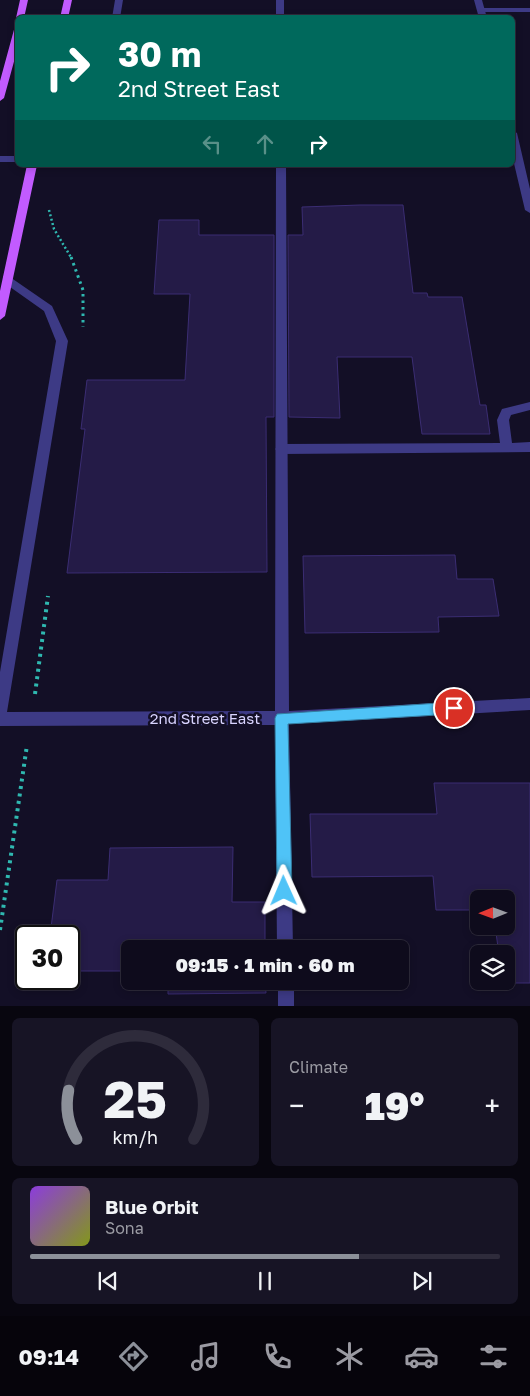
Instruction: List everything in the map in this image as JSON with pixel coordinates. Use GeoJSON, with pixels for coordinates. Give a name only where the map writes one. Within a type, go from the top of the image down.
{"type":"FeatureCollection","features":[{"type":"Feature","properties":{"kind":"main road"},"geometry":{"type":"LineString","coordinates":[[21,15],[24,0]]}},
{"type":"Feature","properties":{"kind":"main road"},"geometry":{"type":"LineString","coordinates":[[65,15],[68,0]]}},
{"type":"Feature","properties":{"kind":"main road"},"geometry":{"type":"LineString","coordinates":[[0,98],[15,40]]}},
{"type":"Feature","properties":{"kind":"main road"},"geometry":{"type":"LineString","coordinates":[[0,316],[32,167]]}},
{"type":"Feature","properties":{"kind":"street"},"geometry":{"type":"LineString","coordinates":[[116,15],[119,0]]}},
{"type":"Feature","properties":{"kind":"street"},"geometry":{"type":"LineString","coordinates":[[280,0],[280,15]]}},
{"type":"Feature","properties":{"kind":"street"},"geometry":{"type":"LineString","coordinates":[[478,0],[482,14],[530,10]]}},
{"type":"Feature","properties":{"kind":"street"},"geometry":{"type":"LineString","coordinates":[[530,155],[515,155],[530,210]]}},
{"type":"Feature","properties":{"kind":"street"},"geometry":{"type":"LineString","coordinates":[[0,159],[15,159]]}},
{"type":"Feature","properties":{"kind":"street"},"geometry":{"type":"LineString","coordinates":[[281,167],[282,718],[285,940]]}},
{"type":"Feature","properties":{"kind":"street"},"geometry":{"type":"LineString","coordinates":[[0,714],[62,341],[48,309],[7,279]]}},
{"type":"Feature","properties":{"kind":"street"},"geometry":{"type":"LineString","coordinates":[[507,447],[502,420],[506,412],[530,406]]}},
{"type":"Feature","properties":{"kind":"street"},"geometry":{"type":"LineString","coordinates":[[282,449],[530,447]]}},
{"type":"Feature","properties":{"kind":"street","name":"2nd Street East"},"geometry":{"type":"LineString","coordinates":[[0,719],[282,718],[530,704]]}},
{"type":"Feature","properties":{"kind":"street"},"geometry":{"type":"LineString","coordinates":[[286,990],[286,1006]]}},
{"type":"Feature","properties":{"kind":"path"},"geometry":{"type":"LineString","coordinates":[[0,930],[17,818]]}},
{"type":"Feature","properties":{"kind":"building"},"geometry":{"type":"Polygon","coordinates":[[[403,205],[413,293],[427,293],[428,297],[462,297],[480,405],[486,405],[490,434],[422,434],[412,357],[337,357],[340,418],[289,417],[288,235],[303,235],[302,207],[403,205]]]}},
{"type":"Feature","properties":{"kind":"building"},"geometry":{"type":"Polygon","coordinates":[[[159,220],[199,220],[199,235],[274,235],[274,417],[266,417],[267,572],[67,573],[85,429],[81,429],[87,380],[185,380],[190,294],[154,294],[159,220]]]}},
{"type":"Feature","properties":{"kind":"building"},"geometry":{"type":"Polygon","coordinates":[[[455,555],[457,579],[493,579],[499,616],[438,617],[439,632],[305,633],[303,556],[455,555]]]}},
{"type":"Feature","properties":{"kind":"building"},"geometry":{"type":"Polygon","coordinates":[[[434,783],[530,783],[530,983],[515,983],[515,945],[498,945],[496,935],[515,935],[515,890],[470,890],[470,910],[436,910],[433,876],[312,877],[310,814],[437,814],[434,783]]]}},
{"type":"Feature","properties":{"kind":"building"},"geometry":{"type":"Polygon","coordinates":[[[233,847],[232,902],[265,902],[265,940],[121,940],[121,971],[80,971],[80,925],[51,925],[57,880],[108,880],[110,848],[233,847]]]}},
{"type":"Feature","properties":{"kind":"building"},"geometry":{"type":"Polygon","coordinates":[[[168,990],[266,990],[266,993],[168,994],[168,990]]]}},
{"type":"Feature","properties":{"kind":"route"},"geometry":{"type":"LineString","coordinates":[[284,891],[282,718],[454,708]]}}]}
